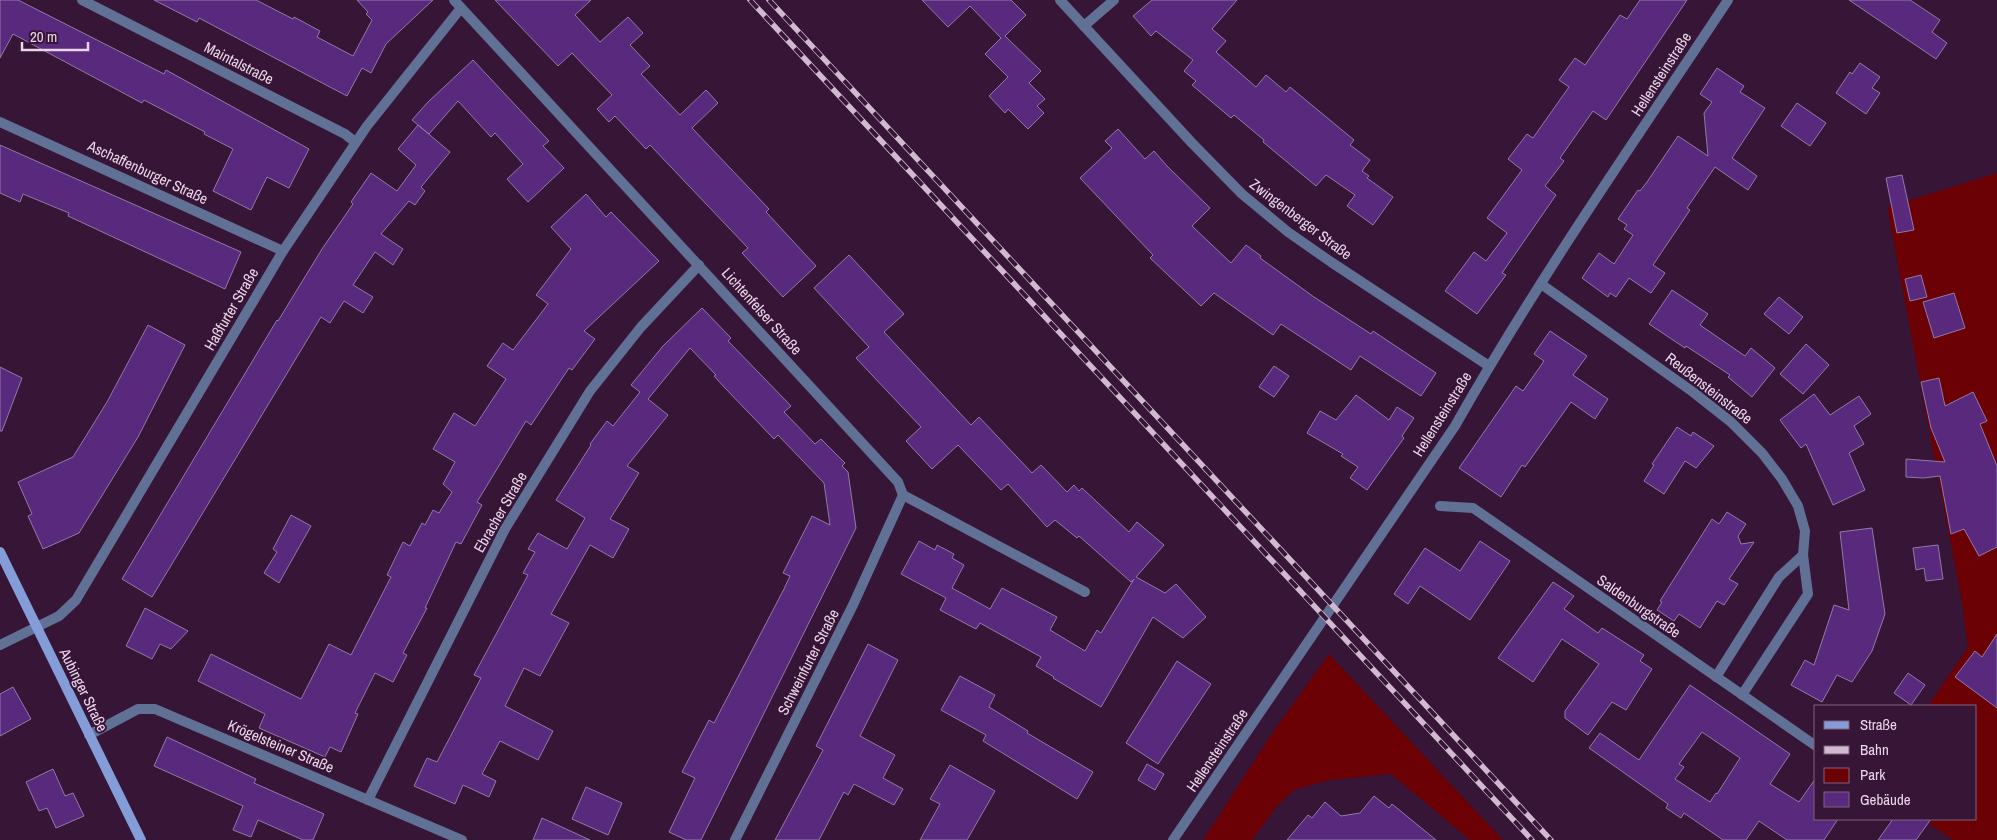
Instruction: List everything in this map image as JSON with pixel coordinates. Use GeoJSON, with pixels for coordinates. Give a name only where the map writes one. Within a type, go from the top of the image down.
{"type":"FeatureCollection","features":[{"type":"Feature","properties":{"kind":"main road","name":"Aubinger Straße"},"geometry":{"type":"LineString","coordinates":[[0,552],[141,840]]}},
{"type":"Feature","properties":{"kind":"street","name":"Maintalstraße"},"geometry":{"type":"LineString","coordinates":[[82,0],[345,134],[355,142]]}},
{"type":"Feature","properties":{"kind":"street","name":"Lichtenfelser Straße"},"geometry":{"type":"LineString","coordinates":[[454,0],[898,482],[903,494],[1085,592]]}},
{"type":"Feature","properties":{"kind":"street","name":"Zwingenberger Straße"},"geometry":{"type":"LineString","coordinates":[[1060,0],[1192,143],[1242,194],[1302,242],[1489,366]]}},
{"type":"Feature","properties":{"kind":"street"},"geometry":{"type":"LineString","coordinates":[[1084,26],[1114,0]]}},
{"type":"Feature","properties":{"kind":"street","name":"Hellensteinstraße"},"geometry":{"type":"LineString","coordinates":[[1173,840],[1455,426],[1489,366],[1541,284],[1728,0]]}},
{"type":"Feature","properties":{"kind":"street","name":"Haßfurter Straße"},"geometry":{"type":"LineString","coordinates":[[0,645],[59,616],[76,600],[283,252],[355,142],[462,8]]}},
{"type":"Feature","properties":{"kind":"street","name":"Aschaffenburger Straße"},"geometry":{"type":"LineString","coordinates":[[0,122],[283,252]]}},
{"type":"Feature","properties":{"kind":"street","name":"Ebracher Straße"},"geometry":{"type":"LineString","coordinates":[[368,800],[505,529],[590,391],[641,327],[698,265]]}},
{"type":"Feature","properties":{"kind":"street","name":"Reußensteinstraße"},"geometry":{"type":"LineString","coordinates":[[1541,284],[1693,392],[1731,422],[1762,453],[1782,479],[1798,506],[1805,532],[1803,556],[1808,594],[1742,695]]}},
{"type":"Feature","properties":{"kind":"street","name":"Schweinfurter Straße"},"geometry":{"type":"LineString","coordinates":[[735,840],[853,605],[903,494]]}},
{"type":"Feature","properties":{"kind":"street","name":"Saldenburgstraße"},"geometry":{"type":"LineString","coordinates":[[1440,506],[1472,508],[1814,745]]}},
{"type":"Feature","properties":{"kind":"street"},"geometry":{"type":"LineString","coordinates":[[1716,677],[1779,577],[1803,556]]}},
{"type":"Feature","properties":{"kind":"street","name":"Krögelsteiner Straße"},"geometry":{"type":"LineString","coordinates":[[89,735],[138,709],[155,709],[462,840]]}},
{"type":"Feature","properties":{"kind":"green space"},"geometry":{"type":"Polygon","coordinates":[[[1997,173],[1997,840],[1953,840],[1923,820],[1977,820],[1977,705],[1929,705],[1968,647],[1962,602],[1887,207],[1997,173]]]}},
{"type":"Feature","properties":{"kind":"green space"},"geometry":{"type":"Polygon","coordinates":[[[1329,654],[1503,840],[1470,840],[1391,774],[1330,780],[1294,790],[1278,805],[1252,840],[1203,840],[1275,729],[1329,654]]]}},
{"type":"Feature","properties":{"kind":"building"},"geometry":{"type":"Polygon","coordinates":[[[0,0],[18,0],[164,74],[166,70],[309,149],[289,188],[267,177],[251,210],[213,191],[233,149],[204,134],[205,132],[144,100],[142,103],[13,34],[0,58],[0,0]]]}},
{"type":"Feature","properties":{"kind":"building"},"geometry":{"type":"Polygon","coordinates":[[[154,0],[256,0],[320,31],[317,37],[353,56],[372,20],[366,14],[368,12],[357,0],[433,0],[386,44],[371,73],[362,68],[347,96],[199,18],[197,22],[154,0]]]}},
{"type":"Feature","properties":{"kind":"building"},"geometry":{"type":"Polygon","coordinates":[[[495,0],[591,0],[575,15],[600,42],[628,17],[643,33],[630,45],[650,66],[641,74],[680,115],[706,90],[718,103],[692,128],[769,209],[766,212],[816,266],[783,297],[742,253],[748,248],[650,145],[646,149],[615,116],[609,122],[597,109],[612,95],[572,53],[558,66],[495,0]]]}},
{"type":"Feature","properties":{"kind":"building"},"geometry":{"type":"Polygon","coordinates":[[[922,0],[1011,0],[1026,15],[1005,36],[1041,71],[1029,83],[1045,99],[1037,106],[1044,113],[1028,129],[1008,109],[1005,113],[989,96],[1008,77],[985,54],[1001,38],[970,6],[948,27],[922,0]]]}},
{"type":"Feature","properties":{"kind":"building"},"geometry":{"type":"Polygon","coordinates":[[[1152,0],[1237,0],[1212,29],[1226,41],[1216,52],[1256,87],[1266,75],[1286,92],[1290,87],[1354,140],[1350,145],[1370,160],[1362,171],[1369,176],[1367,178],[1393,197],[1373,225],[1347,206],[1355,195],[1326,175],[1316,186],[1234,115],[1231,118],[1192,85],[1196,81],[1184,71],[1193,60],[1156,31],[1151,36],[1133,16],[1152,0]]]}},
{"type":"Feature","properties":{"kind":"building"},"geometry":{"type":"Polygon","coordinates":[[[1640,0],[1687,0],[1606,120],[1593,111],[1560,158],[1564,161],[1545,186],[1556,195],[1502,273],[1506,275],[1477,314],[1445,291],[1474,252],[1486,261],[1507,233],[1487,218],[1522,170],[1508,159],[1527,134],[1533,138],[1569,87],[1559,80],[1575,58],[1585,65],[1620,15],[1627,19],[1640,0]]]}},
{"type":"Feature","properties":{"kind":"building"},"geometry":{"type":"Polygon","coordinates":[[[1849,0],[1910,0],[1940,20],[1932,32],[1947,43],[1936,59],[1849,0]]]}},
{"type":"Feature","properties":{"kind":"building"},"geometry":{"type":"Polygon","coordinates":[[[473,60],[549,141],[543,146],[564,168],[528,202],[507,179],[523,164],[495,133],[491,137],[458,101],[429,134],[412,120],[428,102],[473,60]]]}},
{"type":"Feature","properties":{"kind":"building"},"geometry":{"type":"Polygon","coordinates":[[[1860,63],[1880,77],[1872,88],[1880,93],[1866,114],[1836,93],[1850,72],[1852,74],[1860,63]]]}},
{"type":"Feature","properties":{"kind":"building"},"geometry":{"type":"Polygon","coordinates":[[[1717,68],[1744,86],[1740,92],[1765,108],[1732,158],[1757,176],[1748,190],[1715,167],[1687,208],[1690,210],[1653,265],[1665,273],[1651,293],[1629,278],[1616,297],[1610,293],[1608,297],[1582,278],[1599,253],[1614,264],[1633,235],[1624,229],[1627,225],[1618,219],[1638,190],[1640,191],[1647,182],[1678,136],[1708,156],[1704,113],[1712,102],[1700,94],[1717,68]]]}},
{"type":"Feature","properties":{"kind":"building"},"geometry":{"type":"Polygon","coordinates":[[[1797,103],[1826,123],[1810,146],[1781,126],[1797,103]]]}},
{"type":"Feature","properties":{"kind":"building"},"geometry":{"type":"Polygon","coordinates":[[[418,125],[450,152],[421,187],[425,191],[415,205],[409,201],[381,234],[403,249],[393,265],[375,252],[353,285],[373,297],[363,313],[344,301],[330,323],[321,317],[152,597],[122,579],[277,320],[353,204],[351,202],[371,173],[397,191],[416,165],[398,149],[418,125]]]}},
{"type":"Feature","properties":{"kind":"building"},"geometry":{"type":"Polygon","coordinates":[[[1118,129],[1145,159],[1154,151],[1210,208],[1192,226],[1231,263],[1246,245],[1261,256],[1260,258],[1314,297],[1371,334],[1373,331],[1436,373],[1421,396],[1360,356],[1351,370],[1281,324],[1273,335],[1214,293],[1201,306],[1150,258],[1153,255],[1080,178],[1112,148],[1105,141],[1118,129]]]}},
{"type":"Feature","properties":{"kind":"building"},"geometry":{"type":"Polygon","coordinates":[[[0,145],[241,252],[225,289],[68,216],[69,213],[23,194],[20,202],[0,193],[0,145]]]}},
{"type":"Feature","properties":{"kind":"building"},"geometry":{"type":"Polygon","coordinates":[[[1902,175],[1914,230],[1897,233],[1886,178],[1902,175]]]}},
{"type":"Feature","properties":{"kind":"building"},"geometry":{"type":"Polygon","coordinates":[[[586,194],[606,217],[611,212],[659,261],[584,331],[595,339],[572,370],[569,368],[531,425],[526,421],[477,502],[482,505],[461,544],[456,542],[425,608],[427,608],[403,653],[407,655],[393,682],[375,673],[355,713],[358,714],[341,752],[330,747],[325,757],[259,728],[265,714],[198,681],[211,654],[301,699],[329,644],[351,655],[391,577],[387,575],[403,542],[410,546],[422,523],[425,525],[433,510],[439,513],[452,492],[443,484],[455,462],[433,449],[454,413],[475,426],[506,379],[487,366],[503,343],[513,350],[548,304],[536,295],[571,249],[551,227],[586,194]]]}},
{"type":"Feature","properties":{"kind":"building"},"geometry":{"type":"Polygon","coordinates":[[[849,255],[904,314],[884,332],[971,425],[979,417],[1032,473],[1041,465],[1067,492],[1074,485],[1079,491],[1082,488],[1129,532],[1137,522],[1164,545],[1136,577],[1165,593],[1176,584],[1206,617],[1183,638],[1153,617],[1101,707],[1036,666],[1041,657],[980,623],[976,629],[940,610],[946,598],[901,574],[919,541],[935,550],[937,545],[954,554],[952,558],[964,565],[952,588],[990,609],[1002,588],[1057,617],[1050,630],[1085,651],[1097,630],[1101,633],[1134,579],[1131,582],[1079,536],[1077,538],[1055,520],[1047,527],[1008,484],[1001,490],[958,445],[932,469],[906,441],[921,427],[856,358],[869,347],[814,288],[849,255]]]}},
{"type":"Feature","properties":{"kind":"building"},"geometry":{"type":"Polygon","coordinates":[[[1921,275],[1927,297],[1910,301],[1905,279],[1921,275]]]}},
{"type":"Feature","properties":{"kind":"building"},"geometry":{"type":"Polygon","coordinates":[[[1672,290],[1708,314],[1700,325],[1745,356],[1751,348],[1775,368],[1752,397],[1728,377],[1730,375],[1649,324],[1672,290]]]}},
{"type":"Feature","properties":{"kind":"building"},"geometry":{"type":"Polygon","coordinates":[[[1954,293],[1965,328],[1934,338],[1923,302],[1954,293]]]}},
{"type":"Feature","properties":{"kind":"building"},"geometry":{"type":"Polygon","coordinates":[[[1779,297],[1803,317],[1789,334],[1764,314],[1779,297]]]}},
{"type":"Feature","properties":{"kind":"building"},"geometry":{"type":"Polygon","coordinates":[[[702,308],[731,338],[728,341],[791,406],[784,412],[815,444],[821,439],[845,463],[842,466],[848,472],[856,528],[701,840],[686,840],[669,832],[695,778],[682,772],[709,720],[714,723],[784,589],[790,576],[783,573],[812,516],[830,525],[824,483],[778,435],[774,439],[690,348],[648,399],[668,415],[627,466],[639,473],[610,519],[629,529],[613,558],[590,545],[551,614],[569,623],[540,676],[524,668],[505,706],[553,731],[538,760],[500,741],[482,774],[496,781],[489,797],[463,785],[455,804],[414,786],[427,758],[437,762],[481,678],[474,675],[528,575],[523,573],[535,552],[528,549],[538,533],[567,549],[585,518],[556,500],[590,444],[607,421],[613,426],[640,392],[631,385],[663,346],[702,308]]]}},
{"type":"Feature","properties":{"kind":"building"},"geometry":{"type":"Polygon","coordinates":[[[148,325],[185,345],[138,437],[79,533],[43,549],[28,516],[32,514],[18,482],[73,457],[107,402],[148,325]]]}},
{"type":"Feature","properties":{"kind":"building"},"geometry":{"type":"Polygon","coordinates":[[[1550,331],[1587,356],[1573,375],[1608,399],[1595,419],[1571,402],[1525,467],[1522,465],[1501,497],[1459,468],[1516,386],[1523,391],[1544,361],[1534,354],[1550,331]]]}},
{"type":"Feature","properties":{"kind":"building"},"geometry":{"type":"Polygon","coordinates":[[[1806,344],[1829,365],[1803,394],[1780,374],[1806,344]]]}},
{"type":"Feature","properties":{"kind":"building"},"geometry":{"type":"Polygon","coordinates":[[[1274,366],[1289,376],[1274,397],[1259,387],[1274,366]]]}},
{"type":"Feature","properties":{"kind":"building"},"geometry":{"type":"Polygon","coordinates":[[[0,367],[22,378],[2,431],[0,431],[0,367]]]}},
{"type":"Feature","properties":{"kind":"building"},"geometry":{"type":"Polygon","coordinates":[[[1939,378],[1945,406],[1973,392],[1987,421],[1980,424],[1997,466],[1997,547],[1979,556],[1964,529],[1951,534],[1940,476],[1906,477],[1906,459],[1945,462],[1931,428],[1921,382],[1939,378]]]}},
{"type":"Feature","properties":{"kind":"building"},"geometry":{"type":"Polygon","coordinates":[[[1814,394],[1830,415],[1859,396],[1871,414],[1854,426],[1864,444],[1849,453],[1865,490],[1833,505],[1806,444],[1801,448],[1780,420],[1814,394]]]}},
{"type":"Feature","properties":{"kind":"building"},"geometry":{"type":"Polygon","coordinates":[[[1356,395],[1389,420],[1397,407],[1414,418],[1402,436],[1404,438],[1367,490],[1350,478],[1358,467],[1341,456],[1343,454],[1307,433],[1320,411],[1336,420],[1356,395]]]}},
{"type":"Feature","properties":{"kind":"building"},"geometry":{"type":"Polygon","coordinates":[[[1677,427],[1691,436],[1693,432],[1714,446],[1696,468],[1685,461],[1664,494],[1644,481],[1654,465],[1652,464],[1677,427]]]}},
{"type":"Feature","properties":{"kind":"building"},"geometry":{"type":"Polygon","coordinates":[[[1727,512],[1746,524],[1738,536],[1741,544],[1754,542],[1729,579],[1738,584],[1724,605],[1717,601],[1700,628],[1679,614],[1674,621],[1657,610],[1662,602],[1660,601],[1712,519],[1719,524],[1727,512]]]}},
{"type":"Feature","properties":{"kind":"building"},"geometry":{"type":"Polygon","coordinates":[[[291,515],[311,526],[279,583],[264,573],[277,552],[273,549],[291,515]]]}},
{"type":"Feature","properties":{"kind":"building"},"geometry":{"type":"Polygon","coordinates":[[[1872,528],[1885,614],[1872,651],[1852,682],[1837,675],[1822,702],[1791,685],[1805,660],[1814,665],[1834,605],[1849,610],[1840,532],[1872,528]]]}},
{"type":"Feature","properties":{"kind":"building"},"geometry":{"type":"Polygon","coordinates":[[[1480,541],[1510,561],[1470,620],[1420,586],[1408,604],[1394,594],[1425,548],[1460,571],[1480,541]]]}},
{"type":"Feature","properties":{"kind":"building"},"geometry":{"type":"Polygon","coordinates":[[[1938,545],[1943,579],[1926,581],[1924,568],[1916,570],[1913,548],[1938,545]]]}},
{"type":"Feature","properties":{"kind":"building"},"geometry":{"type":"Polygon","coordinates":[[[1553,582],[1574,596],[1564,609],[1598,633],[1602,628],[1644,655],[1640,661],[1652,669],[1626,710],[1612,702],[1588,735],[1565,718],[1565,711],[1599,664],[1562,639],[1533,682],[1498,658],[1553,582]]]}},
{"type":"Feature","properties":{"kind":"building"},"geometry":{"type":"Polygon","coordinates":[[[145,608],[188,631],[171,649],[160,644],[152,659],[126,646],[145,608]]]}},
{"type":"Feature","properties":{"kind":"building"},"geometry":{"type":"Polygon","coordinates":[[[1997,634],[1997,708],[1955,677],[1975,651],[1982,657],[1997,634]]]}},
{"type":"Feature","properties":{"kind":"building"},"geometry":{"type":"Polygon","coordinates":[[[868,644],[898,660],[860,736],[895,755],[883,778],[903,789],[894,805],[854,784],[848,795],[844,792],[819,840],[775,840],[823,750],[816,746],[868,644]]]}},
{"type":"Feature","properties":{"kind":"building"},"geometry":{"type":"Polygon","coordinates":[[[1177,661],[1211,684],[1158,764],[1126,743],[1177,661]]]}},
{"type":"Feature","properties":{"kind":"building"},"geometry":{"type":"Polygon","coordinates":[[[1908,673],[1925,685],[1911,705],[1894,693],[1908,673]]]}},
{"type":"Feature","properties":{"kind":"building"},"geometry":{"type":"Polygon","coordinates":[[[960,676],[995,695],[989,707],[1028,731],[1027,733],[1093,772],[1077,799],[983,741],[986,735],[941,710],[960,676]]]}},
{"type":"Feature","properties":{"kind":"building"},"geometry":{"type":"Polygon","coordinates":[[[1690,685],[1790,754],[1770,784],[1799,802],[1814,781],[1814,820],[1837,820],[1824,840],[1787,840],[1759,821],[1746,840],[1723,840],[1684,813],[1681,818],[1666,808],[1668,804],[1589,748],[1600,733],[1639,760],[1690,685]],[[1702,732],[1679,764],[1684,767],[1675,779],[1710,802],[1740,758],[1702,732]]]}},
{"type":"Feature","properties":{"kind":"building"},"geometry":{"type":"Polygon","coordinates":[[[13,687],[31,719],[0,736],[0,694],[13,687]]]}},
{"type":"Feature","properties":{"kind":"building"},"geometry":{"type":"Polygon","coordinates":[[[167,737],[256,779],[254,783],[324,814],[313,840],[303,840],[258,820],[251,837],[233,830],[243,806],[154,766],[167,737]]]}},
{"type":"Feature","properties":{"kind":"building"},"geometry":{"type":"Polygon","coordinates":[[[1147,764],[1164,774],[1155,790],[1138,780],[1147,764]]]}},
{"type":"Feature","properties":{"kind":"building"},"geometry":{"type":"Polygon","coordinates":[[[950,765],[995,791],[967,840],[920,840],[940,804],[930,799],[950,765]]]}},
{"type":"Feature","properties":{"kind":"building"},"geometry":{"type":"Polygon","coordinates":[[[53,769],[65,796],[73,793],[84,816],[56,828],[47,808],[39,811],[26,782],[53,769]]]}},
{"type":"Feature","properties":{"kind":"building"},"geometry":{"type":"Polygon","coordinates":[[[586,787],[622,803],[608,835],[572,819],[586,787]]]}},
{"type":"Feature","properties":{"kind":"building"},"geometry":{"type":"Polygon","coordinates":[[[1374,796],[1389,808],[1392,804],[1436,840],[1287,840],[1308,815],[1312,818],[1325,802],[1341,816],[1360,813],[1374,796]]]}},
{"type":"Feature","properties":{"kind":"building"},"geometry":{"type":"Polygon","coordinates":[[[542,818],[590,840],[533,840],[542,818]]]}},
{"type":"Feature","properties":{"kind":"building"},"geometry":{"type":"Polygon","coordinates":[[[1892,820],[1930,820],[1916,840],[1878,840],[1892,820]]]}},
{"type":"Feature","properties":{"kind":"railway"},"geometry":{"type":"LineString","coordinates":[[750,0],[1532,840]]}},
{"type":"Feature","properties":{"kind":"railway"},"geometry":{"type":"LineString","coordinates":[[769,0],[1551,840]]}}]}
